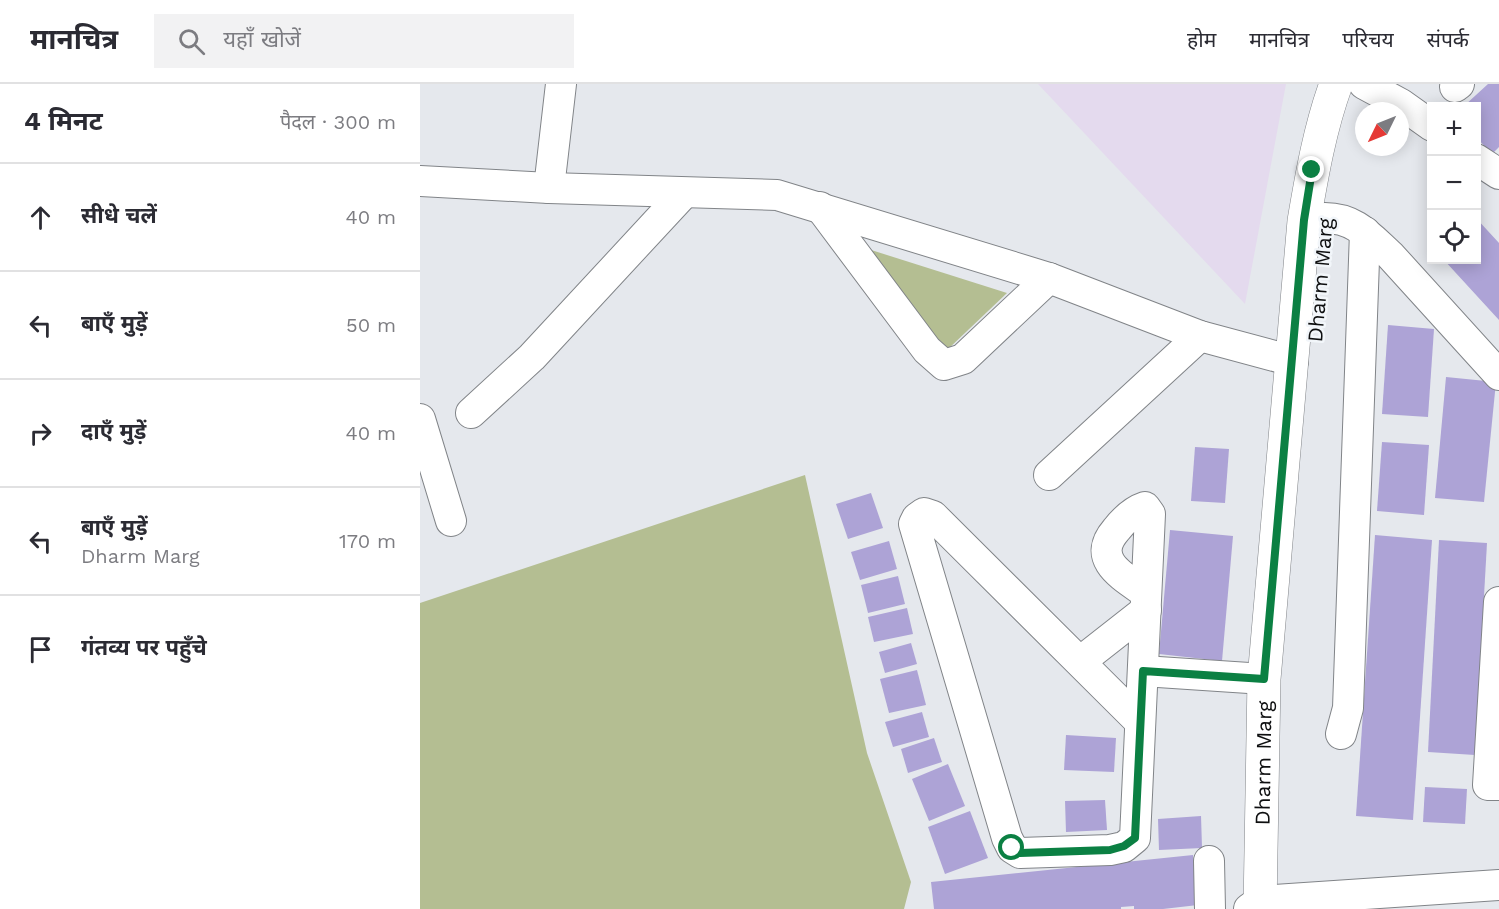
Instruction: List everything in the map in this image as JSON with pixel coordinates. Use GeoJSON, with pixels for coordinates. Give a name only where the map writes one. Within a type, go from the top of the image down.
{"type":"FeatureCollection","features":[{"type":"Feature","properties":{"kind":"main road","name":"Dharm Marg"},"geometry":{"type":"LineString","coordinates":[[1266,906],[1264,679],[1304,220],[1312,170],[1336,84]]}},
{"type":"Feature","properties":{"kind":"main road","name":"Dharm Marg"},"geometry":{"type":"LineString","coordinates":[[1266,906],[1278,780],[1302,457],[1320,298],[1325,218],[1343,114],[1352,84]]}},
{"type":"Feature","properties":{"kind":"street"},"geometry":{"type":"LineString","coordinates":[[549,188],[561,84]]}},
{"type":"Feature","properties":{"kind":"street"},"geometry":{"type":"LineString","coordinates":[[1364,84],[1401,104],[1427,123]]}},
{"type":"Feature","properties":{"kind":"street"},"geometry":{"type":"LineString","coordinates":[[1481,162],[1499,174]]}},
{"type":"Feature","properties":{"kind":"street"},"geometry":{"type":"LineString","coordinates":[[420,181],[549,188],[777,195],[1048,278],[1200,336],[1293,361]]}},
{"type":"Feature","properties":{"kind":"street"},"geometry":{"type":"LineString","coordinates":[[471,413],[532,357],[684,193]]}},
{"type":"Feature","properties":{"kind":"street"},"geometry":{"type":"LineString","coordinates":[[820,207],[927,350],[944,365],[963,359],[1048,278]]}},
{"type":"Feature","properties":{"kind":"street"},"geometry":{"type":"LineString","coordinates":[[1325,218],[1339,218],[1365,232],[1390,255],[1499,375]]}},
{"type":"Feature","properties":{"kind":"street"},"geometry":{"type":"LineString","coordinates":[[1341,734],[1348,708],[1365,232]]}},
{"type":"Feature","properties":{"kind":"street"},"geometry":{"type":"LineString","coordinates":[[1049,475],[1200,336]]}},
{"type":"Feature","properties":{"kind":"street"},"geometry":{"type":"LineString","coordinates":[[420,419],[451,521]]}},
{"type":"Feature","properties":{"kind":"street"},"geometry":{"type":"LineString","coordinates":[[1081,662],[1146,602],[1135,838],[1124,846],[1110,850],[1020,853],[1012,848],[1007,838],[914,524],[917,518],[924,513],[933,516],[1140,722]]}},
{"type":"Feature","properties":{"kind":"street"},"geometry":{"type":"LineString","coordinates":[[1499,602],[1488,785],[1499,785]]}},
{"type":"Feature","properties":{"kind":"street"},"geometry":{"type":"LineString","coordinates":[[1143,671],[1264,679]]}},
{"type":"Feature","properties":{"kind":"street"},"geometry":{"type":"LineString","coordinates":[[1209,861],[1210,909]]}},
{"type":"Feature","properties":{"kind":"street"},"geometry":{"type":"LineString","coordinates":[[1266,906],[1451,899],[1499,885]]}},
{"type":"Feature","properties":{"kind":"shaded area"},"geometry":{"type":"Polygon","coordinates":[[[1038,84],[1286,84],[1245,304],[1038,84]]]}},
{"type":"Feature","properties":{"kind":"green space"},"geometry":{"type":"Polygon","coordinates":[[[868,249],[1007,293],[946,351],[868,249]]]}},
{"type":"Feature","properties":{"kind":"green space"},"geometry":{"type":"Polygon","coordinates":[[[805,475],[867,753],[911,882],[904,909],[420,909],[420,603],[805,475]]]}},
{"type":"Feature","properties":{"kind":"building"},"geometry":{"type":"Polygon","coordinates":[[[1488,84],[1499,84],[1499,147],[1492,154],[1481,142],[1481,102],[1468,102],[1488,84]]]}},
{"type":"Feature","properties":{"kind":"building"},"geometry":{"type":"Polygon","coordinates":[[[1481,223],[1499,243],[1499,320],[1448,264],[1481,264],[1481,223]]]}},
{"type":"Feature","properties":{"kind":"building"},"geometry":{"type":"Polygon","coordinates":[[[1388,325],[1434,329],[1428,417],[1382,414],[1388,325]]]}},
{"type":"Feature","properties":{"kind":"building"},"geometry":{"type":"Polygon","coordinates":[[[1446,377],[1496,382],[1484,502],[1435,498],[1446,377]]]}},
{"type":"Feature","properties":{"kind":"building"},"geometry":{"type":"Polygon","coordinates":[[[1382,442],[1429,445],[1424,515],[1377,511],[1382,442]]]}},
{"type":"Feature","properties":{"kind":"building"},"geometry":{"type":"Polygon","coordinates":[[[1195,447],[1229,449],[1225,503],[1191,501],[1195,447]]]}},
{"type":"Feature","properties":{"kind":"building"},"geometry":{"type":"Polygon","coordinates":[[[871,493],[883,528],[848,539],[836,504],[871,493]]]}},
{"type":"Feature","properties":{"kind":"building"},"geometry":{"type":"Polygon","coordinates":[[[1170,530],[1233,536],[1222,661],[1159,654],[1170,530]]]}},
{"type":"Feature","properties":{"kind":"building"},"geometry":{"type":"Polygon","coordinates":[[[1375,535],[1432,540],[1413,820],[1356,816],[1375,535]]]}},
{"type":"Feature","properties":{"kind":"building"},"geometry":{"type":"Polygon","coordinates":[[[1439,540],[1487,543],[1475,755],[1428,752],[1439,540]]]}},
{"type":"Feature","properties":{"kind":"building"},"geometry":{"type":"Polygon","coordinates":[[[889,541],[897,569],[860,580],[851,552],[889,541]]]}},
{"type":"Feature","properties":{"kind":"building"},"geometry":{"type":"Polygon","coordinates":[[[898,576],[905,604],[868,613],[861,585],[898,576]]]}},
{"type":"Feature","properties":{"kind":"building"},"geometry":{"type":"Polygon","coordinates":[[[907,608],[913,634],[874,642],[868,617],[907,608]]]}},
{"type":"Feature","properties":{"kind":"building"},"geometry":{"type":"Polygon","coordinates":[[[911,643],[917,664],[885,673],[879,652],[911,643]]]}},
{"type":"Feature","properties":{"kind":"building"},"geometry":{"type":"Polygon","coordinates":[[[917,670],[926,705],[889,713],[880,679],[917,670]]]}},
{"type":"Feature","properties":{"kind":"building"},"geometry":{"type":"Polygon","coordinates":[[[922,712],[929,737],[893,747],[885,722],[922,712]]]}},
{"type":"Feature","properties":{"kind":"building"},"geometry":{"type":"Polygon","coordinates":[[[1066,735],[1116,738],[1114,772],[1064,770],[1066,735]]]}},
{"type":"Feature","properties":{"kind":"building"},"geometry":{"type":"Polygon","coordinates":[[[934,738],[942,762],[908,773],[901,749],[934,738]]]}},
{"type":"Feature","properties":{"kind":"building"},"geometry":{"type":"Polygon","coordinates":[[[948,764],[965,806],[929,821],[912,779],[948,764]]]}},
{"type":"Feature","properties":{"kind":"building"},"geometry":{"type":"Polygon","coordinates":[[[1425,787],[1467,789],[1465,824],[1423,822],[1425,787]]]}},
{"type":"Feature","properties":{"kind":"building"},"geometry":{"type":"Polygon","coordinates":[[[1105,800],[1107,830],[1066,832],[1065,801],[1105,800]]]}},
{"type":"Feature","properties":{"kind":"building"},"geometry":{"type":"Polygon","coordinates":[[[970,811],[988,858],[945,874],[928,827],[970,811]]]}},
{"type":"Feature","properties":{"kind":"building"},"geometry":{"type":"Polygon","coordinates":[[[1201,816],[1202,848],[1159,850],[1158,819],[1201,816]]]}},
{"type":"Feature","properties":{"kind":"building"},"geometry":{"type":"Polygon","coordinates":[[[1193,855],[1198,905],[1163,909],[1134,909],[1134,906],[1121,907],[1121,909],[934,909],[931,882],[1193,855]]]}},
{"type":"Feature","properties":{"kind":"route"},"geometry":{"type":"LineString","coordinates":[[1012,848],[1020,853],[1110,850],[1124,846],[1135,838],[1143,671],[1264,679],[1304,220],[1312,170]]}}]}
